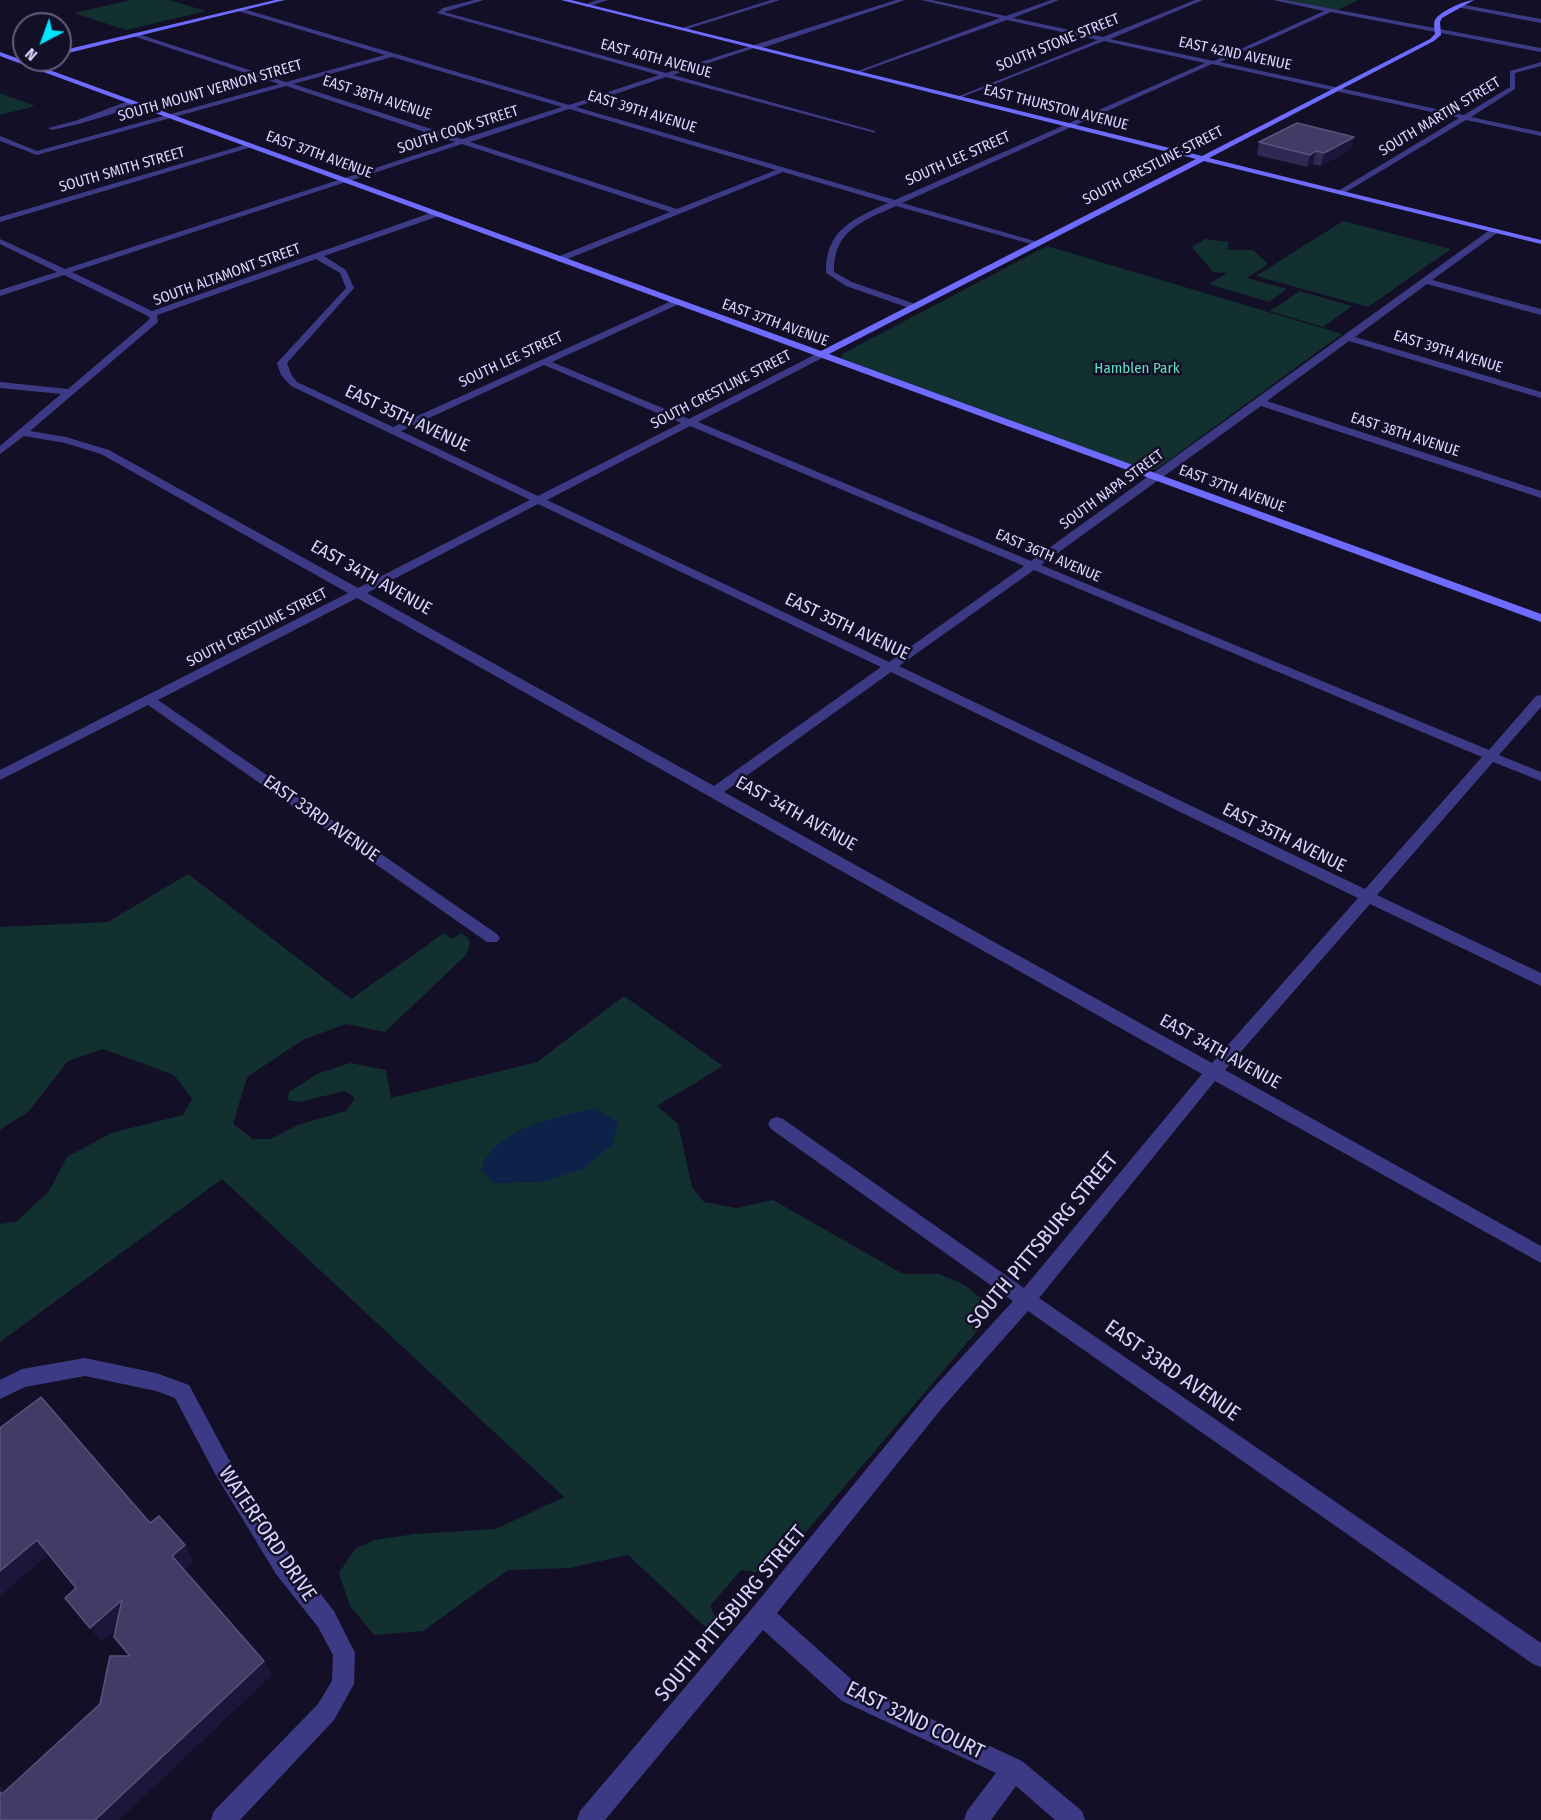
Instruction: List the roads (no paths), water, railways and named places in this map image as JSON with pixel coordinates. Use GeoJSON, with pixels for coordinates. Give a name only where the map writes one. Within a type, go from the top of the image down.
{"type":"FeatureCollection","features":[{"type":"Feature","properties":{"kind":"street"},"geometry":{"type":"LineString","coordinates":[[72,50],[282,0]]}},
{"type":"Feature","properties":{"kind":"street","name":"EAST 40TH AVENUE"},"geometry":{"type":"LineString","coordinates":[[481,0],[445,9],[440,13],[873,132]]}},
{"type":"Feature","properties":{"kind":"street","name":"EAST THURSTON AVENUE"},"geometry":{"type":"LineString","coordinates":[[564,0],[1541,242]]}},
{"type":"Feature","properties":{"kind":"street"},"geometry":{"type":"LineString","coordinates":[[586,5],[605,0]]}},
{"type":"Feature","properties":{"kind":"street"},"geometry":{"type":"LineString","coordinates":[[682,29],[777,0]]}},
{"type":"Feature","properties":{"kind":"street","name":"SOUTH COOK STREET"},"geometry":{"type":"LineString","coordinates":[[0,293],[64,274],[666,75],[903,0]]}},
{"type":"Feature","properties":{"kind":"street","name":"EAST 42ND AVENUE"},"geometry":{"type":"LineString","coordinates":[[924,0],[1541,134]]}},
{"type":"Feature","properties":{"kind":"street"},"geometry":{"type":"LineString","coordinates":[[856,73],[1056,0]]}},
{"type":"Feature","properties":{"kind":"street","name":"SOUTH STONE STREET"},"geometry":{"type":"LineString","coordinates":[[959,98],[1200,0]]}},
{"type":"Feature","properties":{"kind":"street"},"geometry":{"type":"LineString","coordinates":[[1276,0],[1541,50]]}},
{"type":"Feature","properties":{"kind":"street","name":"SOUTH CRESTLINE STREET"},"geometry":{"type":"LineString","coordinates":[[0,776],[150,701],[1432,40],[1439,30],[1437,22],[1440,17],[1471,0]]}},
{"type":"Feature","properties":{"kind":"street"},"geometry":{"type":"LineString","coordinates":[[1459,6],[1541,21]]}},
{"type":"Feature","properties":{"kind":"street","name":"EAST 39TH AVENUE"},"geometry":{"type":"LineString","coordinates":[[240,10],[1035,244]]}},
{"type":"Feature","properties":{"kind":"street","name":"SOUTH LEE STREET"},"geometry":{"type":"LineString","coordinates":[[915,307],[849,284],[830,273],[829,261],[842,232],[861,219],[895,203],[1331,10]]}},
{"type":"Feature","properties":{"kind":"street","name":"EAST 38TH AVENUE"},"geometry":{"type":"LineString","coordinates":[[135,35],[678,212]]}},
{"type":"Feature","properties":{"kind":"street","name":"SOUTH MOUNT VERNON STREET"},"geometry":{"type":"LineString","coordinates":[[0,138],[37,153],[391,55]]}},
{"type":"Feature","properties":{"kind":"street","name":"SOUTH MARTIN STREET"},"geometry":{"type":"LineString","coordinates":[[1341,193],[1513,88],[1512,72],[1541,64]]}},
{"type":"Feature","properties":{"kind":"street","name":"EAST 37TH AVENUE"},"geometry":{"type":"LineString","coordinates":[[49,72],[1541,618]]}},
{"type":"Feature","properties":{"kind":"street"},"geometry":{"type":"LineString","coordinates":[[52,128],[77,123],[135,104]]}},
{"type":"Feature","properties":{"kind":"street","name":"SOUTH SMITH STREET"},"geometry":{"type":"LineString","coordinates":[[0,220],[251,146]]}},
{"type":"Feature","properties":{"kind":"street"},"geometry":{"type":"LineString","coordinates":[[560,259],[782,170]]}},
{"type":"Feature","properties":{"kind":"street","name":"SOUTH ALTAMONT STREET"},"geometry":{"type":"LineString","coordinates":[[0,451],[154,320],[152,314],[436,214]]}},
{"type":"Feature","properties":{"kind":"street","name":"SOUTH NAPA STREET"},"geometry":{"type":"LineString","coordinates":[[716,791],[888,666],[1155,478],[1494,231]]}},
{"type":"Feature","properties":{"kind":"street"},"geometry":{"type":"LineString","coordinates":[[0,241],[64,274],[152,314]]}},
{"type":"Feature","properties":{"kind":"street","name":"EAST 35TH AVENUE"},"geometry":{"type":"LineString","coordinates":[[317,256],[338,266],[349,277],[350,288],[282,363],[286,375],[294,384],[1541,980]]}},
{"type":"Feature","properties":{"kind":"street"},"geometry":{"type":"LineString","coordinates":[[1425,281],[1541,312]]}},
{"type":"Feature","properties":{"kind":"street","name":"SOUTH LEE STREET"},"geometry":{"type":"LineString","coordinates":[[392,432],[676,302]]}},
{"type":"Feature","properties":{"kind":"street","name":"EAST 39TH AVENUE"},"geometry":{"type":"LineString","coordinates":[[1346,337],[1541,395]]}},
{"type":"Feature","properties":{"kind":"street","name":"EAST 36TH AVENUE"},"geometry":{"type":"LineString","coordinates":[[544,362],[1541,777]]}},
{"type":"Feature","properties":{"kind":"street"},"geometry":{"type":"LineString","coordinates":[[0,386],[69,392]]}},
{"type":"Feature","properties":{"kind":"street","name":"EAST 38TH AVENUE"},"geometry":{"type":"LineString","coordinates":[[1259,402],[1541,495]]}},
{"type":"Feature","properties":{"kind":"street","name":"EAST 34TH AVENUE"},"geometry":{"type":"LineString","coordinates":[[22,433],[66,440],[105,452],[716,791],[1541,1254]]}},
{"type":"Feature","properties":{"kind":"street","name":"SOUTH PITTSBURG STREET"},"geometry":{"type":"LineString","coordinates":[[589,1820],[762,1614],[935,1401],[1026,1300],[1214,1071],[1541,699]]}},
{"type":"Feature","properties":{"kind":"street","name":"EAST 33RD AVENUE"},"geometry":{"type":"LineString","coordinates":[[150,701],[492,938]]}},
{"type":"Feature","properties":{"kind":"street","name":"EAST 33RD AVENUE"},"geometry":{"type":"LineString","coordinates":[[777,1124],[1026,1300],[1541,1656]]}},
{"type":"Feature","properties":{"kind":"street","name":"WATERFORD DRIVE"},"geometry":{"type":"LineString","coordinates":[[0,1390],[22,1378],[85,1367],[156,1382],[182,1391],[221,1466],[284,1566],[326,1620],[344,1653],[343,1684],[326,1712],[223,1820]]}},
{"type":"Feature","properties":{"kind":"street","name":"EAST 32ND COURT"},"geometry":{"type":"LineString","coordinates":[[762,1614],[850,1693],[1014,1769],[1073,1820]]}},
{"type":"Feature","properties":{"kind":"street"},"geometry":{"type":"LineString","coordinates":[[976,1820],[1014,1769]]}},
{"type":"Feature","properties":{"kind":"water"},"geometry":{"type":"Polygon","coordinates":[[[595,1108],[619,1122],[612,1145],[584,1168],[546,1181],[494,1183],[481,1170],[488,1156],[513,1134],[546,1120],[595,1108]]]}},
{"type":"Feature","properties":{"kind":"park label","name":"Hamblen Park"},"geometry":{"type":"Point","coordinates":[1137,369]}}]}
